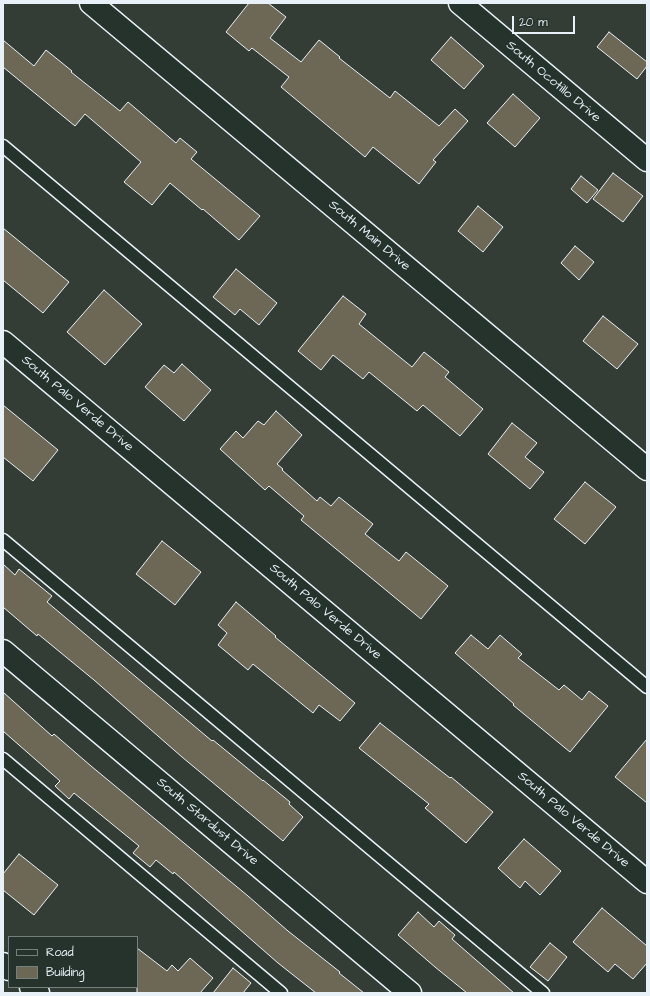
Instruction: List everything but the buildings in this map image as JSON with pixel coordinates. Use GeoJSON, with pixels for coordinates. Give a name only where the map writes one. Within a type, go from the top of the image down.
{"type":"FeatureCollection","features":[{"type":"Feature","properties":{"kind":"street","name":"South Main Drive"},"geometry":{"type":"LineString","coordinates":[[91,3],[647,469]]}},
{"type":"Feature","properties":{"kind":"street","name":"South Ocotillo Drive"},"geometry":{"type":"LineString","coordinates":[[460,3],[647,160]]}},
{"type":"Feature","properties":{"kind":"street","name":"South Palo Verde Drive"},"geometry":{"type":"LineString","coordinates":[[3,342],[647,882]]}},
{"type":"Feature","properties":{"kind":"street","name":"South Stardust Drive"},"geometry":{"type":"LineString","coordinates":[[3,651],[410,993]]}},
{"type":"Feature","properties":{"kind":"lane"},"geometry":{"type":"LineString","coordinates":[[3,146],[647,687]]}},
{"type":"Feature","properties":{"kind":"lane"},"geometry":{"type":"LineString","coordinates":[[3,540],[543,993]]}},
{"type":"Feature","properties":{"kind":"lane"},"geometry":{"type":"LineString","coordinates":[[3,759],[281,993]]}}]}
